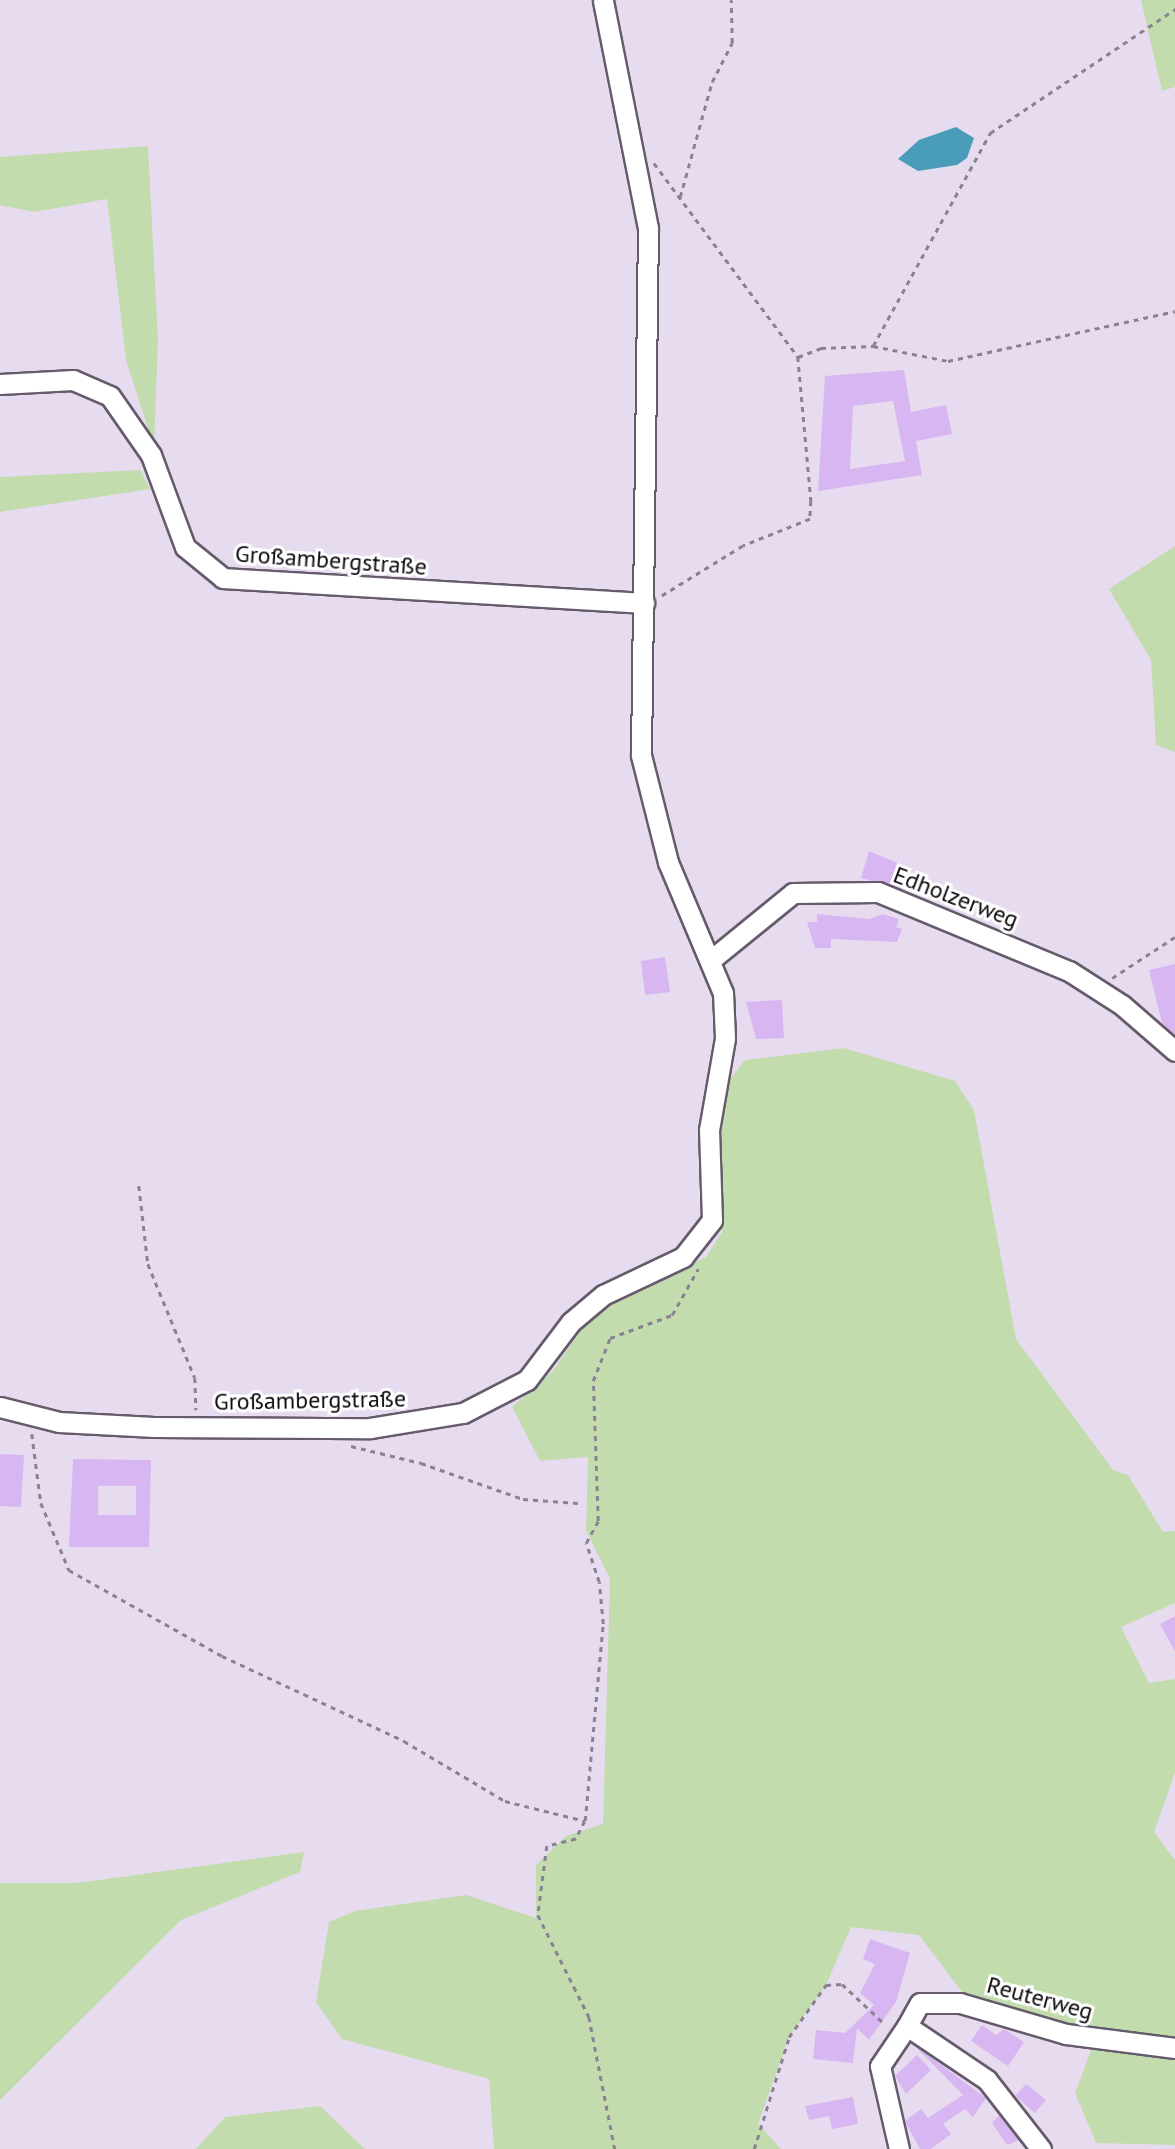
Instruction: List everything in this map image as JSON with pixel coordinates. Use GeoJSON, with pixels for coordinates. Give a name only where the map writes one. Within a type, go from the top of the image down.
{"type":"FeatureCollection","features":[{"type":"Feature","properties":{"kind":"street"},"geometry":{"type":"LineString","coordinates":[[603,0],[635,149],[650,272],[640,729],[649,805],[712,958],[723,993],[725,1038],[709,1130],[714,1189],[704,1236]]}},
{"type":"Feature","properties":{"kind":"street","name":"Großambergstraße"},"geometry":{"type":"LineString","coordinates":[[0,384],[73,380],[110,396],[151,455],[185,548],[223,578],[644,603]]}},
{"type":"Feature","properties":{"kind":"street","name":"Edholzerweg"},"geometry":{"type":"LineString","coordinates":[[712,958],[777,900],[849,888],[904,898],[1098,989],[1175,1051]]}},
{"type":"Feature","properties":{"kind":"street","name":"Großambergstraße"},"geometry":{"type":"LineString","coordinates":[[0,1406],[33,1417],[190,1426],[314,1427],[410,1424],[501,1398],[527,1380],[571,1322],[603,1294],[683,1257],[704,1236]]}},
{"type":"Feature","properties":{"kind":"street","name":"Reuterweg"},"geometry":{"type":"LineString","coordinates":[[902,2031],[920,2003],[960,2003],[1066,2034],[1175,2048]]}},
{"type":"Feature","properties":{"kind":"street"},"geometry":{"type":"LineString","coordinates":[[899,2149],[880,2080],[902,2031],[987,2080],[1037,2148]]}},
{"type":"Feature","properties":{"kind":"path"},"geometry":{"type":"LineString","coordinates":[[680,197],[712,82],[732,43],[731,0]]}},
{"type":"Feature","properties":{"kind":"path"},"geometry":{"type":"LineString","coordinates":[[873,346],[990,133],[1175,9]]}},
{"type":"Feature","properties":{"kind":"path"},"geometry":{"type":"LineString","coordinates":[[635,149],[680,197],[798,357],[810,519],[743,546],[644,603]]}},
{"type":"Feature","properties":{"kind":"path"},"geometry":{"type":"LineString","coordinates":[[798,357],[821,348],[873,346],[948,361],[1175,311]]}},
{"type":"Feature","properties":{"kind":"path"},"geometry":{"type":"LineString","coordinates":[[1098,989],[1175,937]]}},
{"type":"Feature","properties":{"kind":"path"},"geometry":{"type":"LineString","coordinates":[[139,1186],[148,1264],[195,1378],[198,1405],[190,1426]]}},
{"type":"Feature","properties":{"kind":"path"},"geometry":{"type":"LineString","coordinates":[[615,2149],[589,2017],[538,1915],[547,1846],[576,1839],[585,1821],[603,1624],[599,1582],[586,1543],[598,1521],[593,1381],[610,1338],[672,1315],[701,1264],[704,1236]]}},
{"type":"Feature","properties":{"kind":"path"},"geometry":{"type":"LineString","coordinates":[[33,1417],[41,1503],[69,1570],[222,1656],[404,1741],[505,1801],[585,1821]]}},
{"type":"Feature","properties":{"kind":"path"},"geometry":{"type":"LineString","coordinates":[[314,1427],[363,1453],[421,1463],[523,1499],[578,1503]]}},
{"type":"Feature","properties":{"kind":"path"},"geometry":{"type":"LineString","coordinates":[[754,2149],[789,2037],[826,1984],[842,1984],[902,2031]]}},
{"type":"Feature","properties":{"kind":"green space"},"geometry":{"type":"Polygon","coordinates":[[[1141,0],[1175,0],[1175,87],[1162,91],[1141,0]]]}},
{"type":"Feature","properties":{"kind":"green space"},"geometry":{"type":"Polygon","coordinates":[[[148,146],[158,340],[154,447],[126,360],[107,199],[34,212],[0,205],[0,157],[148,146]]]}},
{"type":"Feature","properties":{"kind":"green space"},"geometry":{"type":"Polygon","coordinates":[[[140,470],[150,489],[0,512],[0,477],[140,470]]]}},
{"type":"Feature","properties":{"kind":"green space"},"geometry":{"type":"Polygon","coordinates":[[[1175,546],[1175,752],[1156,745],[1151,660],[1109,589],[1175,546]]]}},
{"type":"Feature","properties":{"kind":"green space"},"geometry":{"type":"Polygon","coordinates":[[[844,1048],[955,1081],[974,1110],[1016,1339],[1113,1470],[1128,1475],[1163,1532],[1175,1531],[1175,1603],[1121,1627],[1149,1683],[1175,1679],[1175,1773],[1154,1832],[1175,1860],[1175,2145],[1096,2143],[1075,2093],[1093,2045],[962,1992],[919,1935],[851,1927],[826,1985],[789,2037],[758,2124],[781,2149],[494,2149],[489,2079],[342,2039],[316,2002],[329,1922],[355,1911],[466,1895],[536,1918],[536,1865],[566,1836],[603,1824],[610,1579],[586,1530],[588,1457],[540,1461],[512,1407],[553,1371],[583,1327],[624,1296],[706,1257],[722,1232],[717,1096],[745,1060],[844,1048]]]}},
{"type":"Feature","properties":{"kind":"green space"},"geometry":{"type":"Polygon","coordinates":[[[304,1852],[300,1872],[181,1920],[0,2100],[0,1883],[77,1883],[304,1852]]]}},
{"type":"Feature","properties":{"kind":"green space"},"geometry":{"type":"Polygon","coordinates":[[[320,2106],[365,2149],[196,2149],[225,2117],[320,2106]]]}},
{"type":"Feature","properties":{"kind":"water"},"geometry":{"type":"Polygon","coordinates":[[[956,127],[974,138],[967,158],[957,165],[918,171],[898,159],[919,140],[956,127]]]}},
{"type":"Feature","properties":{"kind":"building"},"geometry":{"type":"Polygon","coordinates":[[[904,370],[911,412],[946,405],[952,434],[916,441],[922,475],[818,491],[825,376],[904,370]],[[893,401],[853,406],[850,469],[905,461],[893,401]]]}},
{"type":"Feature","properties":{"kind":"building"},"geometry":{"type":"Polygon","coordinates":[[[869,851],[907,867],[902,889],[861,878],[869,851]]]}},
{"type":"Feature","properties":{"kind":"building"},"geometry":{"type":"Polygon","coordinates":[[[817,914],[869,919],[883,914],[899,919],[896,927],[902,929],[897,942],[831,939],[831,948],[815,948],[807,922],[817,922],[817,914]]]}},
{"type":"Feature","properties":{"kind":"building"},"geometry":{"type":"Polygon","coordinates":[[[665,957],[670,992],[645,995],[641,961],[665,957]]]}},
{"type":"Feature","properties":{"kind":"building"},"geometry":{"type":"Polygon","coordinates":[[[1175,964],[1175,1035],[1162,1023],[1149,970],[1175,964]]]}},
{"type":"Feature","properties":{"kind":"building"},"geometry":{"type":"Polygon","coordinates":[[[782,1000],[784,1038],[756,1039],[746,1002],[782,1000]]]}},
{"type":"Feature","properties":{"kind":"building"},"geometry":{"type":"Polygon","coordinates":[[[0,1454],[24,1455],[21,1507],[0,1506],[0,1454]]]}},
{"type":"Feature","properties":{"kind":"building"},"geometry":{"type":"Polygon","coordinates":[[[73,1459],[151,1460],[149,1547],[69,1547],[73,1459]],[[98,1486],[98,1515],[136,1515],[136,1486],[98,1486]]]}},
{"type":"Feature","properties":{"kind":"building"},"geometry":{"type":"Polygon","coordinates":[[[1175,1616],[1175,1651],[1160,1624],[1175,1616]]]}},
{"type":"Feature","properties":{"kind":"building"},"geometry":{"type":"Polygon","coordinates":[[[870,1939],[910,1953],[896,2002],[869,2040],[857,2028],[853,2063],[813,2059],[816,2030],[845,2033],[874,2005],[860,1993],[875,1964],[863,1959],[870,1939]]]}},
{"type":"Feature","properties":{"kind":"building"},"geometry":{"type":"Polygon","coordinates":[[[982,2025],[996,2035],[1004,2029],[1024,2042],[1008,2066],[971,2041],[982,2025]]]}},
{"type":"Feature","properties":{"kind":"building"},"geometry":{"type":"Polygon","coordinates":[[[914,2045],[986,2098],[973,2117],[965,2109],[943,2124],[951,2134],[931,2149],[920,2149],[905,2121],[921,2109],[928,2118],[963,2095],[914,2045]]]}},
{"type":"Feature","properties":{"kind":"building"},"geometry":{"type":"Polygon","coordinates":[[[917,2055],[931,2070],[906,2094],[895,2076],[917,2055]]]}},
{"type":"Feature","properties":{"kind":"building"},"geometry":{"type":"Polygon","coordinates":[[[1026,2084],[1046,2100],[1035,2113],[1015,2096],[1026,2084]]]}},
{"type":"Feature","properties":{"kind":"building"},"geometry":{"type":"Polygon","coordinates":[[[853,2097],[858,2124],[832,2129],[829,2116],[809,2120],[805,2106],[853,2097]]]}},
{"type":"Feature","properties":{"kind":"building"},"geometry":{"type":"Polygon","coordinates":[[[999,2115],[1019,2140],[1007,2145],[992,2123],[999,2115]]]}}]}
